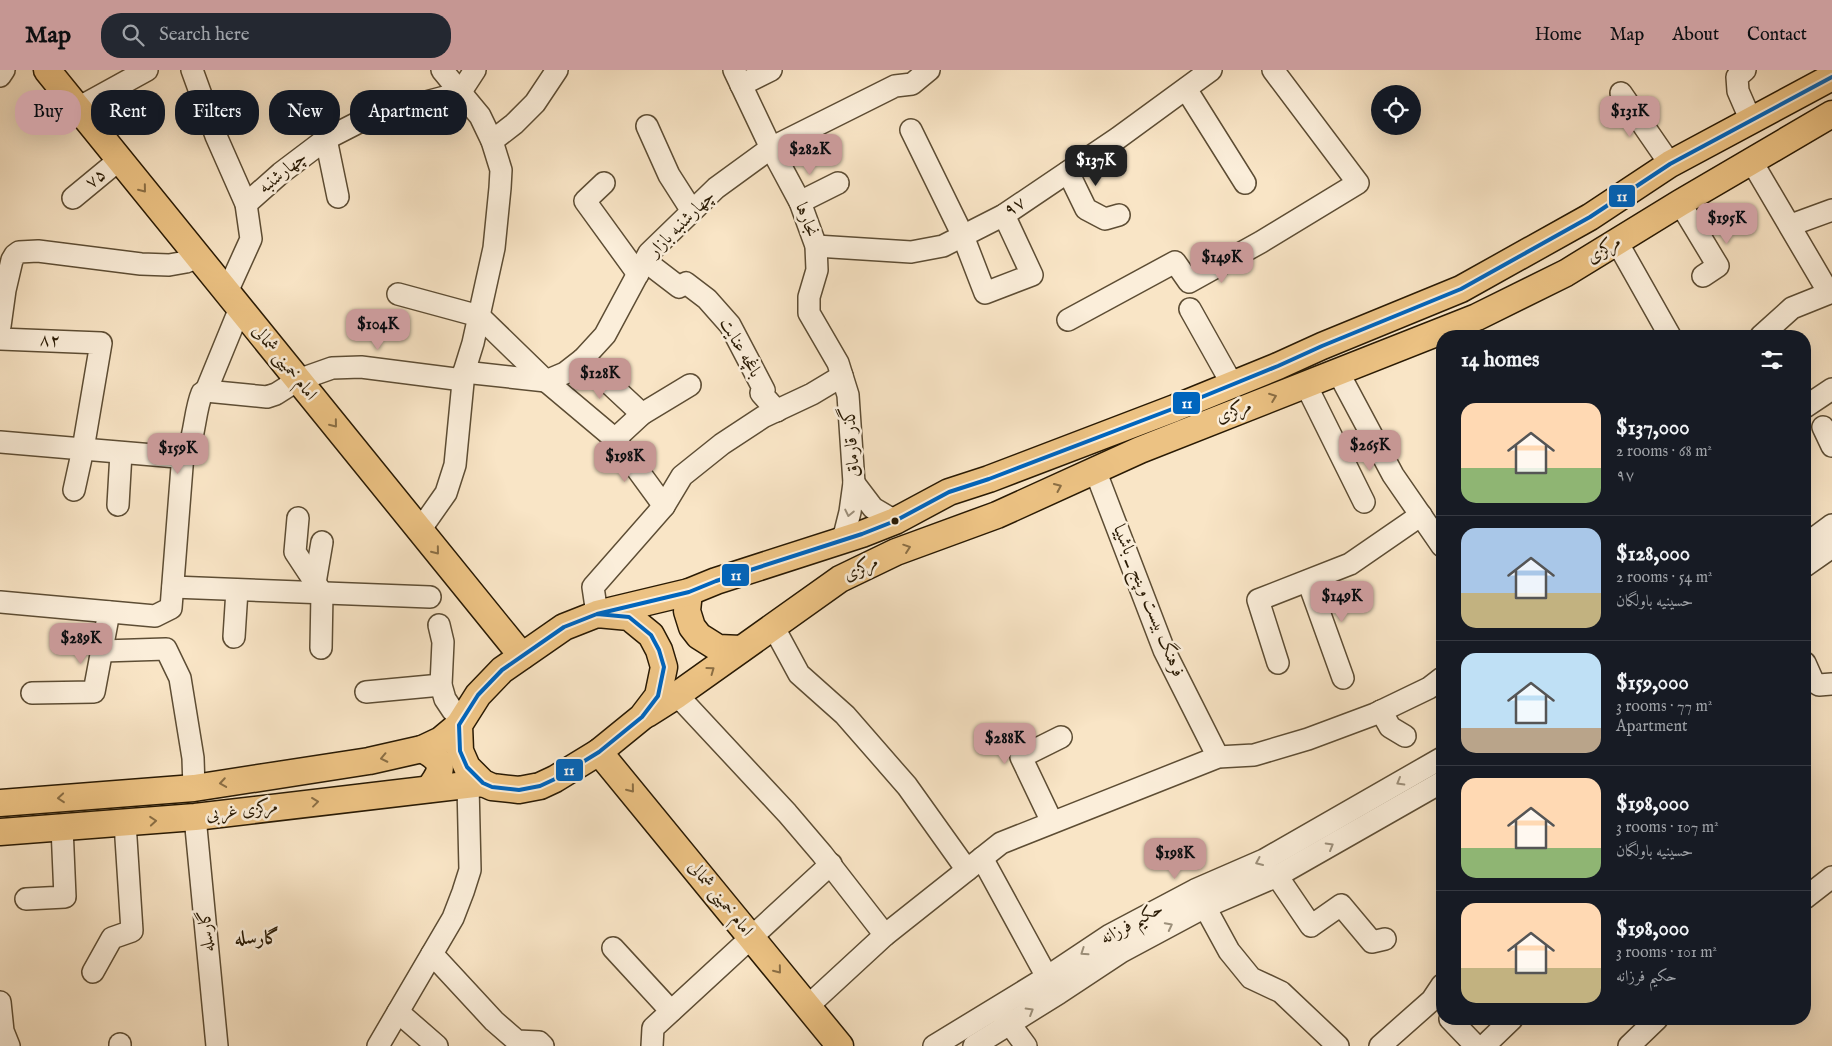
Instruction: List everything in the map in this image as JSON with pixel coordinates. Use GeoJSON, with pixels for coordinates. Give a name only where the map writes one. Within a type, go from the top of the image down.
{"type":"FeatureCollection","features":[{"type":"Feature","properties":{"kind":"main road","name":"امام خمینی شمالی"},"geometry":{"type":"LineString","coordinates":[[47,70],[63,90]]}},
{"type":"Feature","properties":{"kind":"main road","name":"مرکزی"},"geometry":{"type":"LineString","coordinates":[[462,720],[478,695],[502,670],[564,627],[597,614],[690,592],[716,581],[840,542],[895,521],[949,492],[1114,433],[1461,290],[1590,217],[1670,164],[1832,77]]}},
{"type":"Feature","properties":{"kind":"main road","name":"امام خمینی شمالی"},"geometry":{"type":"LineString","coordinates":[[81,112],[522,656]]}},
{"type":"Feature","properties":{"kind":"main road","name":"مرکزی"},"geometry":{"type":"LineString","coordinates":[[1446,330],[1477,318],[1566,273],[1680,203],[1832,114]]}},
{"type":"Feature","properties":{"kind":"main road","name":"مرکزی"},"geometry":{"type":"LineString","coordinates":[[642,718],[840,578],[896,552],[997,515],[1095,470],[1203,424],[1436,334]]}},
{"type":"Feature","properties":{"kind":"main road"},"geometry":{"type":"LineString","coordinates":[[989,479],[996,486],[1000,498],[1000,509],[997,515]]}},
{"type":"Feature","properties":{"kind":"main road"},"geometry":{"type":"LineString","coordinates":[[690,592],[687,611],[692,627],[699,636],[718,648],[741,649]]}},
{"type":"Feature","properties":{"kind":"main road"},"geometry":{"type":"LineString","coordinates":[[462,720],[460,751],[475,784],[519,790],[540,786],[599,752],[642,718],[658,696],[664,667],[659,650],[651,635],[629,617],[597,614]]}},
{"type":"Feature","properties":{"kind":"main road","name":"مرکزی غربی"},"geometry":{"type":"LineString","coordinates":[[0,804],[194,788],[369,761],[422,749],[441,740],[462,720]]}},
{"type":"Feature","properties":{"kind":"main road"},"geometry":{"type":"LineString","coordinates":[[422,749],[435,756],[440,764],[439,776],[429,789]]}},
{"type":"Feature","properties":{"kind":"main road","name":"امام خمینی شمالی"},"geometry":{"type":"LineString","coordinates":[[599,752],[840,1046]]}},
{"type":"Feature","properties":{"kind":"main road","name":"مرکزی غربی"},"geometry":{"type":"LineString","coordinates":[[0,832],[195,817],[475,784]]}},
{"type":"Feature","properties":{"kind":"street"},"geometry":{"type":"LineString","coordinates":[[0,76],[4,70]]}},
{"type":"Feature","properties":{"kind":"street"},"geometry":{"type":"LineString","coordinates":[[81,106],[147,70]]}},
{"type":"Feature","properties":{"kind":"street"},"geometry":{"type":"LineString","coordinates":[[0,442],[177,457],[183,454],[188,447],[198,402],[202,393],[206,391],[251,239],[246,204],[216,136],[192,70]]}},
{"type":"Feature","properties":{"kind":"street"},"geometry":{"type":"LineString","coordinates":[[442,70],[458,90]]}},
{"type":"Feature","properties":{"kind":"street"},"geometry":{"type":"LineString","coordinates":[[461,90],[475,70]]}},
{"type":"Feature","properties":{"kind":"street"},"geometry":{"type":"LineString","coordinates":[[492,142],[535,103],[557,70]]}},
{"type":"Feature","properties":{"kind":"street"},"geometry":{"type":"LineString","coordinates":[[738,78],[771,70]]}},
{"type":"Feature","properties":{"kind":"street","name":"چهارشنبه بازار"},"geometry":{"type":"LineString","coordinates":[[546,381],[565,372],[583,359],[605,335],[649,253],[716,188],[771,148],[895,86],[912,84],[929,70]]}},
{"type":"Feature","properties":{"kind":"street","name":"۹۷"},"geometry":{"type":"LineString","coordinates":[[816,246],[912,252],[943,246],[1004,215],[1212,70]]}},
{"type":"Feature","properties":{"kind":"street"},"geometry":{"type":"LineString","coordinates":[[1068,320],[1175,262],[1189,282],[1261,242],[1358,184],[1273,70]]}},
{"type":"Feature","properties":{"kind":"street"},"geometry":{"type":"LineString","coordinates":[[1744,70],[1737,77],[1738,91],[1751,121]]}},
{"type":"Feature","properties":{"kind":"street","name":"نجارها"},"geometry":{"type":"LineString","coordinates":[[738,78],[771,148],[800,202],[816,246],[817,270],[809,297],[809,314],[838,364],[842,376]]}},
{"type":"Feature","properties":{"kind":"street"},"geometry":{"type":"LineString","coordinates":[[1186,89],[1246,183]]}},
{"type":"Feature","properties":{"kind":"street"},"geometry":{"type":"LineString","coordinates":[[1621,92],[1670,164]]}},
{"type":"Feature","properties":{"kind":"street"},"geometry":{"type":"LineString","coordinates":[[420,530],[446,493],[455,465],[464,376],[494,248],[500,170],[492,142],[480,116],[467,100]]}},
{"type":"Feature","properties":{"kind":"street","name":"چهارشنبه"},"geometry":{"type":"LineString","coordinates":[[246,204],[281,172],[326,138],[350,126]]}},
{"type":"Feature","properties":{"kind":"street"},"geometry":{"type":"LineString","coordinates":[[648,126],[669,175],[692,211]]}},
{"type":"Feature","properties":{"kind":"street"},"geometry":{"type":"LineString","coordinates":[[911,130],[963,236],[985,293],[1032,275],[1004,215]]}},
{"type":"Feature","properties":{"kind":"street"},"geometry":{"type":"LineString","coordinates":[[326,138],[338,198]]}},
{"type":"Feature","properties":{"kind":"street","name":"۷۵"},"geometry":{"type":"LineString","coordinates":[[73,198],[119,160]]}},
{"type":"Feature","properties":{"kind":"street"},"geometry":{"type":"LineString","coordinates":[[1752,162],[1831,292],[1792,308],[1768,330]]}},
{"type":"Feature","properties":{"kind":"street"},"geometry":{"type":"LineString","coordinates":[[1068,172],[1086,209],[1105,219],[1119,215]]}},
{"type":"Feature","properties":{"kind":"street"},"geometry":{"type":"LineString","coordinates":[[604,183],[585,201],[641,267]]}},
{"type":"Feature","properties":{"kind":"street"},"geometry":{"type":"LineString","coordinates":[[800,202],[838,183]]}},
{"type":"Feature","properties":{"kind":"street"},"geometry":{"type":"LineString","coordinates":[[1680,203],[1718,266],[1703,276]]}},
{"type":"Feature","properties":{"kind":"street"},"geometry":{"type":"LineString","coordinates":[[1791,225],[1832,210]]}},
{"type":"Feature","properties":{"kind":"street"},"geometry":{"type":"LineString","coordinates":[[1617,242],[1667,330]]}},
{"type":"Feature","properties":{"kind":"street"},"geometry":{"type":"LineString","coordinates":[[0,326],[5,290],[12,260],[20,252],[38,251],[141,264],[170,264],[186,262],[198,257]]}},
{"type":"Feature","properties":{"kind":"street","name":"باغچه عنایت"},"geometry":{"type":"LineString","coordinates":[[641,267],[679,288],[686,283],[707,299],[730,325],[764,390],[761,393],[777,411]]}},
{"type":"Feature","properties":{"kind":"street"},"geometry":{"type":"LineString","coordinates":[[398,294],[479,316],[546,381],[615,439],[664,506]]}},
{"type":"Feature","properties":{"kind":"street"},"geometry":{"type":"LineString","coordinates":[[1190,309],[1232,384]]}},
{"type":"Feature","properties":{"kind":"street","name":"۸۲"},"geometry":{"type":"LineString","coordinates":[[0,339],[101,343],[83,449]]}},
{"type":"Feature","properties":{"kind":"street"},"geometry":{"type":"LineString","coordinates":[[583,359],[642,414]]}},
{"type":"Feature","properties":{"kind":"street"},"geometry":{"type":"LineString","coordinates":[[206,391],[267,397],[276,394],[298,380],[332,368],[361,367],[546,381]]}},
{"type":"Feature","properties":{"kind":"street"},"geometry":{"type":"LineString","coordinates":[[1338,372],[1393,475],[1436,537]]}},
{"type":"Feature","properties":{"kind":"street"},"geometry":{"type":"LineString","coordinates":[[597,614],[593,587],[664,506],[682,476],[722,444],[764,417],[812,394],[842,376]]}},
{"type":"Feature","properties":{"kind":"street","name":"گذر قارماق"},"geometry":{"type":"LineString","coordinates":[[842,376],[848,395],[854,483],[873,508],[895,521]]}},
{"type":"Feature","properties":{"kind":"street"},"geometry":{"type":"LineString","coordinates":[[615,439],[642,414],[690,385]]}},
{"type":"Feature","properties":{"kind":"street"},"geometry":{"type":"LineString","coordinates":[[1306,385],[1364,502]]}},
{"type":"Feature","properties":{"kind":"street"},"geometry":{"type":"LineString","coordinates":[[1811,403],[1832,389]]}},
{"type":"Feature","properties":{"kind":"street"},"geometry":{"type":"LineString","coordinates":[[74,490],[83,449]]}},
{"type":"Feature","properties":{"kind":"street"},"geometry":{"type":"LineString","coordinates":[[118,505],[121,453]]}},
{"type":"Feature","properties":{"kind":"street"},"geometry":{"type":"LineString","coordinates":[[0,602],[155,616],[171,608],[183,454]]}},
{"type":"Feature","properties":{"kind":"street","name":"فرهنگ بیست وپنج _ باشییا"},"geometry":{"type":"LineString","coordinates":[[1095,470],[1164,650],[1218,757]]}},
{"type":"Feature","properties":{"kind":"street"},"geometry":{"type":"LineString","coordinates":[[840,542],[845,532],[850,512],[854,483]]}},
{"type":"Feature","properties":{"kind":"street"},"geometry":{"type":"LineString","coordinates":[[1278,663],[1258,600],[1350,564],[1421,515]]}},
{"type":"Feature","properties":{"kind":"street"},"geometry":{"type":"LineString","coordinates":[[298,518],[295,552],[319,588]]}},
{"type":"Feature","properties":{"kind":"street"},"geometry":{"type":"LineString","coordinates":[[1811,540],[1832,525]]}},
{"type":"Feature","properties":{"kind":"street"},"geometry":{"type":"LineString","coordinates":[[321,648],[319,588],[322,542]]}},
{"type":"Feature","properties":{"kind":"street"},"geometry":{"type":"LineString","coordinates":[[1811,562],[1832,548]]}},
{"type":"Feature","properties":{"kind":"street"},"geometry":{"type":"LineString","coordinates":[[1308,580],[1343,678]]}},
{"type":"Feature","properties":{"kind":"street"},"geometry":{"type":"LineString","coordinates":[[173,587],[237,590],[319,588],[430,597]]}},
{"type":"Feature","properties":{"kind":"street"},"geometry":{"type":"LineString","coordinates":[[234,637],[237,590]]}},
{"type":"Feature","properties":{"kind":"street"},"geometry":{"type":"LineString","coordinates":[[32,693],[94,692],[109,612]]}},
{"type":"Feature","properties":{"kind":"street"},"geometry":{"type":"LineString","coordinates":[[439,625],[443,642],[441,685],[445,698],[453,711],[462,720]]}},
{"type":"Feature","properties":{"kind":"street"},"geometry":{"type":"LineString","coordinates":[[773,626],[799,674],[845,715],[975,864],[1047,977]]}},
{"type":"Feature","properties":{"kind":"street"},"geometry":{"type":"LineString","coordinates":[[103,651],[166,649],[180,678],[193,758],[194,788]]}},
{"type":"Feature","properties":{"kind":"street"},"geometry":{"type":"LineString","coordinates":[[1811,676],[1813,681],[1819,685],[1832,684]]}},
{"type":"Feature","properties":{"kind":"street"},"geometry":{"type":"LineString","coordinates":[[808,1006],[885,935],[1001,843],[1218,757],[1254,755],[1308,740],[1381,711],[1429,688],[1436,683]]}},
{"type":"Feature","properties":{"kind":"street"},"geometry":{"type":"LineString","coordinates":[[366,692],[441,685]]}},
{"type":"Feature","properties":{"kind":"street"},"geometry":{"type":"LineString","coordinates":[[677,695],[781,806],[830,864],[885,935]]}},
{"type":"Feature","properties":{"kind":"street"},"geometry":{"type":"LineString","coordinates":[[1381,711],[1390,727],[1405,736]]}},
{"type":"Feature","properties":{"kind":"street"},"geometry":{"type":"LineString","coordinates":[[1052,822],[1021,758],[1061,737]]}},
{"type":"Feature","properties":{"kind":"street","name":"حکیم فرزانه"},"geometry":{"type":"LineString","coordinates":[[974,1046],[1003,1015],[1047,977],[1110,935],[1194,890],[1264,860],[1436,761]]}},
{"type":"Feature","properties":{"kind":"street"},"geometry":{"type":"LineString","coordinates":[[378,1046],[453,918],[470,870],[475,784]]}},
{"type":"Feature","properties":{"kind":"street","name":"حکیم فرزانه"},"geometry":{"type":"LineString","coordinates":[[934,1046],[1003,1015],[1059,993],[1121,952],[1205,907],[1277,876],[1436,785]]}},
{"type":"Feature","properties":{"kind":"street","name":"گارسله"},"geometry":{"type":"LineString","coordinates":[[195,817],[217,1046]]}},
{"type":"Feature","properties":{"kind":"street"},"geometry":{"type":"LineString","coordinates":[[92,972],[112,938],[132,931],[125,823]]}},
{"type":"Feature","properties":{"kind":"street"},"geometry":{"type":"LineString","coordinates":[[26,899],[65,897],[62,827]]}},
{"type":"Feature","properties":{"kind":"street"},"geometry":{"type":"LineString","coordinates":[[652,1046],[653,1028],[830,864]]}},
{"type":"Feature","properties":{"kind":"street"},"geometry":{"type":"LineString","coordinates":[[1277,876],[1311,926],[1341,905],[1372,942],[1385,939]]}},
{"type":"Feature","properties":{"kind":"street"},"geometry":{"type":"LineString","coordinates":[[1811,893],[1832,877]]}},
{"type":"Feature","properties":{"kind":"street"},"geometry":{"type":"LineString","coordinates":[[1205,907],[1229,951],[1251,978],[1281,992],[1338,1046]]}},
{"type":"Feature","properties":{"kind":"street"},"geometry":{"type":"LineString","coordinates":[[613,948],[671,1011]]}},
{"type":"Feature","properties":{"kind":"street"},"geometry":{"type":"LineString","coordinates":[[432,954],[494,1021],[517,1041],[539,1042],[542,1046]]}},
{"type":"Feature","properties":{"kind":"street"},"geometry":{"type":"LineString","coordinates":[[0,1002],[3,1031],[9,1046]]}},
{"type":"Feature","properties":{"kind":"street"},"geometry":{"type":"LineString","coordinates":[[1385,1044],[1436,1002]]}},
{"type":"Feature","properties":{"kind":"street"},"geometry":{"type":"LineString","coordinates":[[398,1012],[437,1046]]}},
{"type":"Feature","properties":{"kind":"street"},"geometry":{"type":"LineString","coordinates":[[1003,1015],[1026,1046]]}},
{"type":"Feature","properties":{"kind":"street"},"geometry":{"type":"LineString","coordinates":[[1456,1025],[1476,1046]]}},
{"type":"Feature","properties":{"kind":"street"},"geometry":{"type":"LineString","coordinates":[[1484,1046],[1506,1025]]}},
{"type":"Feature","properties":{"kind":"street"},"geometry":{"type":"LineString","coordinates":[[1629,1046],[1651,1025]]}},
{"type":"Feature","properties":{"kind":"transit line","name":"11"},"geometry":{"type":"LineString","coordinates":[[597,614],[629,617],[651,635],[659,650],[664,667],[658,696],[642,717],[599,752],[555,779],[540,786],[519,790],[492,787],[483,783],[467,767],[460,751],[459,725],[478,695],[502,670],[564,627],[597,614],[689,592],[716,581],[862,534],[895,521],[949,492],[989,479],[1175,408],[1461,289],[1590,217],[1670,164],[1832,77]]}},
{"type":"Feature","properties":{"kind":"district","name":"گارسله"},"geometry":{"type":"Point","coordinates":[257,939]}}]}
